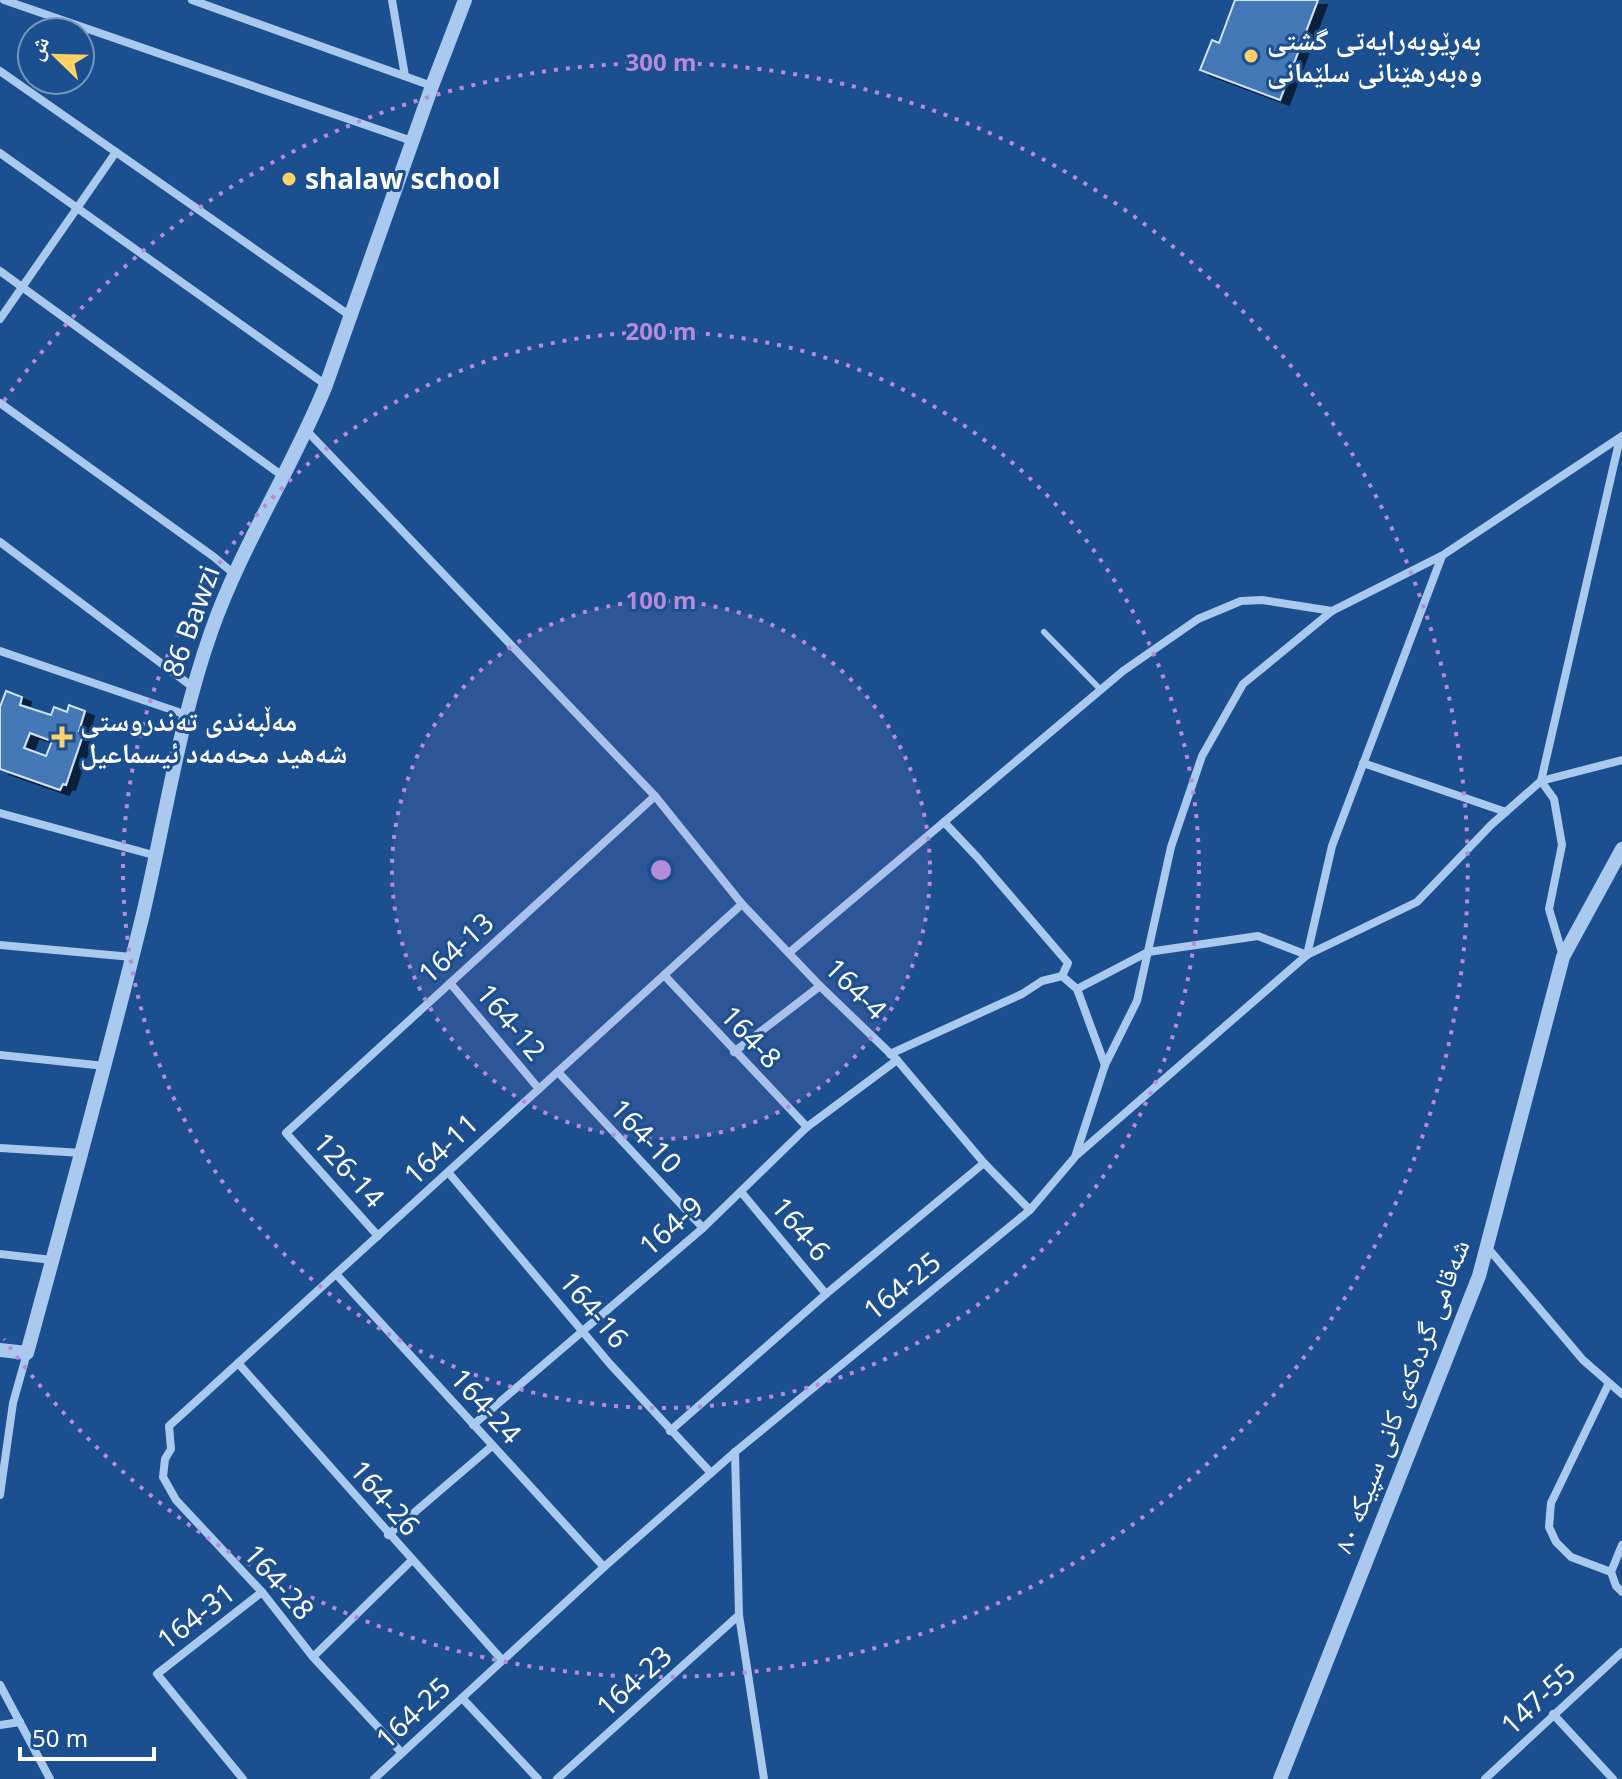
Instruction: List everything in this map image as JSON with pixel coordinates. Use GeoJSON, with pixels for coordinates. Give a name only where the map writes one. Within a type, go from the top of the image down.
{"type":"FeatureCollection","features":[{"type":"Feature","properties":{"kind":"street"},"geometry":{"type":"LineString","coordinates":[[4,0],[412,141]]}},
{"type":"Feature","properties":{"kind":"street"},"geometry":{"type":"LineString","coordinates":[[192,0],[432,86]]}},
{"type":"Feature","properties":{"kind":"street"},"geometry":{"type":"LineString","coordinates":[[392,0],[405,76]]}},
{"type":"Feature","properties":{"kind":"street","name":"86 Bawzi"},"geometry":{"type":"LineString","coordinates":[[27,1353],[105,1066],[157,856],[187,715],[211,631],[234,574],[307,431],[326,385],[465,0]]}},
{"type":"Feature","properties":{"kind":"street"},"geometry":{"type":"LineString","coordinates":[[0,71],[349,315]]}},
{"type":"Feature","properties":{"kind":"street"},"geometry":{"type":"LineString","coordinates":[[0,319],[116,152]]}},
{"type":"Feature","properties":{"kind":"street"},"geometry":{"type":"LineString","coordinates":[[0,153],[326,385]]}},
{"type":"Feature","properties":{"kind":"street"},"geometry":{"type":"LineString","coordinates":[[0,271],[284,478]]}},
{"type":"Feature","properties":{"kind":"street"},"geometry":{"type":"LineString","coordinates":[[0,403],[234,574]]}},
{"type":"Feature","properties":{"kind":"street","name":"164-4"},"geometry":{"type":"LineString","coordinates":[[307,431],[655,796],[742,904],[820,986],[894,1057],[984,1163],[1030,1210]]}},
{"type":"Feature","properties":{"kind":"street"},"geometry":{"type":"LineString","coordinates":[[790,952],[1101,690],[1173,635],[1221,608],[1241,601],[1262,600],[1332,611],[1443,555],[1621,437]]}},
{"type":"Feature","properties":{"kind":"street"},"geometry":{"type":"LineString","coordinates":[[1563,957],[1549,909],[1562,845],[1554,799],[1541,781],[1621,437]]}},
{"type":"Feature","properties":{"kind":"street"},"geometry":{"type":"LineString","coordinates":[[0,542],[194,688]]}},
{"type":"Feature","properties":{"kind":"street"},"geometry":{"type":"LineString","coordinates":[[1307,955],[1332,846],[1443,555]]}},
{"type":"Feature","properties":{"kind":"street","name":"164-25"},"geometry":{"type":"LineString","coordinates":[[374,1779],[604,1567],[735,1452],[1030,1210],[1075,1157],[1105,1065],[1137,1001],[1171,847],[1202,756],[1243,684],[1332,611]]}},
{"type":"Feature","properties":{"kind":"street"},"geometry":{"type":"LineString","coordinates":[[0,651],[187,715]]}},
{"type":"Feature","properties":{"kind":"street"},"geometry":{"type":"LineString","coordinates":[[1075,1157],[1307,955],[1417,902],[1541,781],[1622,760]]}},
{"type":"Feature","properties":{"kind":"street"},"geometry":{"type":"LineString","coordinates":[[1363,763],[1506,812]]}},
{"type":"Feature","properties":{"kind":"street","name":"164-13"},"geometry":{"type":"LineString","coordinates":[[286,1133],[655,796]]}},
{"type":"Feature","properties":{"kind":"street"},"geometry":{"type":"LineString","coordinates":[[0,813],[157,856]]}},
{"type":"Feature","properties":{"kind":"street"},"geometry":{"type":"LineString","coordinates":[[944,822],[1068,963],[1062,976],[1077,989],[1105,1065]]}},
{"type":"Feature","properties":{"kind":"street","name":"شەقامی گردەکەی کانی سپیکە ٨٠"},"geometry":{"type":"LineString","coordinates":[[1280,1779],[1479,1276],[1563,957],[1622,849]]}},
{"type":"Feature","properties":{"kind":"street","name":"164-11"},"geometry":{"type":"LineString","coordinates":[[169,1426],[742,904]]}},
{"type":"Feature","properties":{"kind":"street"},"geometry":{"type":"LineString","coordinates":[[1077,989],[1148,952],[1258,936],[1307,955]]}},
{"type":"Feature","properties":{"kind":"street"},"geometry":{"type":"LineString","coordinates":[[0,945],[132,957]]}},
{"type":"Feature","properties":{"kind":"street","name":"164-8"},"geometry":{"type":"LineString","coordinates":[[664,975],[807,1127]]}},
{"type":"Feature","properties":{"kind":"street","name":"164-9"},"geometry":{"type":"LineString","coordinates":[[473,1425],[703,1228],[807,1127],[894,1057],[1022,994],[1042,981],[1062,976]]}},
{"type":"Feature","properties":{"kind":"street","name":"164-12"},"geometry":{"type":"LineString","coordinates":[[450,983],[539,1089]]}},
{"type":"Feature","properties":{"kind":"street"},"geometry":{"type":"LineString","coordinates":[[734,1052],[820,986]]}},
{"type":"Feature","properties":{"kind":"street"},"geometry":{"type":"LineString","coordinates":[[0,1055],[105,1066]]}},
{"type":"Feature","properties":{"kind":"street","name":"164-10"},"geometry":{"type":"LineString","coordinates":[[558,1072],[703,1228]]}},
{"type":"Feature","properties":{"kind":"street","name":"126-14"},"geometry":{"type":"LineString","coordinates":[[286,1133],[378,1236]]}},
{"type":"Feature","properties":{"kind":"street"},"geometry":{"type":"LineString","coordinates":[[0,1148],[82,1153]]}},
{"type":"Feature","properties":{"kind":"street"},"geometry":{"type":"LineString","coordinates":[[670,1431],[826,1294],[984,1163]]}},
{"type":"Feature","properties":{"kind":"street","name":"164-16"},"geometry":{"type":"LineString","coordinates":[[448,1172],[670,1431],[711,1473]]}},
{"type":"Feature","properties":{"kind":"street","name":"164-6"},"geometry":{"type":"LineString","coordinates":[[742,1193],[826,1294]]}},
{"type":"Feature","properties":{"kind":"street"},"geometry":{"type":"LineString","coordinates":[[1487,1247],[1583,1360],[1622,1394]]}},
{"type":"Feature","properties":{"kind":"street"},"geometry":{"type":"LineString","coordinates":[[0,1254],[52,1260]]}},
{"type":"Feature","properties":{"kind":"street","name":"164-24"},"geometry":{"type":"LineString","coordinates":[[336,1274],[604,1567]]}},
{"type":"Feature","properties":{"kind":"street"},"geometry":{"type":"LineString","coordinates":[[0,1350],[27,1353],[13,1403],[0,1495]]}},
{"type":"Feature","properties":{"kind":"street","name":"164-26"},"geometry":{"type":"LineString","coordinates":[[238,1363],[502,1660]]}},
{"type":"Feature","properties":{"kind":"street"},"geometry":{"type":"LineString","coordinates":[[1609,1383],[1551,1503],[1549,1527],[1556,1542],[1571,1557],[1611,1572]]}},
{"type":"Feature","properties":{"kind":"street"},"geometry":{"type":"LineString","coordinates":[[0,1405],[13,1403]]}},
{"type":"Feature","properties":{"kind":"street","name":"164-28"},"geometry":{"type":"LineString","coordinates":[[169,1426],[171,1449],[163,1467],[167,1487],[262,1592],[313,1657],[401,1752]]}},
{"type":"Feature","properties":{"kind":"street"},"geometry":{"type":"LineString","coordinates":[[388,1535],[492,1446]]}},
{"type":"Feature","properties":{"kind":"street"},"geometry":{"type":"LineString","coordinates":[[735,1452],[739,1615],[764,1779]]}},
{"type":"Feature","properties":{"kind":"street"},"geometry":{"type":"LineString","coordinates":[[1622,1545],[1611,1572],[1622,1592]]}},
{"type":"Feature","properties":{"kind":"street"},"geometry":{"type":"LineString","coordinates":[[313,1657],[411,1561]]}},
{"type":"Feature","properties":{"kind":"street","name":"164-31"},"geometry":{"type":"LineString","coordinates":[[243,1779],[157,1674],[262,1592]]}},
{"type":"Feature","properties":{"kind":"street","name":"164-23"},"geometry":{"type":"LineString","coordinates":[[557,1779],[739,1615]]}},
{"type":"Feature","properties":{"kind":"street","name":"147-55"},"geometry":{"type":"LineString","coordinates":[[1485,1779],[1622,1652]]}},
{"type":"Feature","properties":{"kind":"street"},"geometry":{"type":"LineString","coordinates":[[0,1685],[50,1779]]}},
{"type":"Feature","properties":{"kind":"street"},"geometry":{"type":"LineString","coordinates":[[462,1698],[538,1779]]}},
{"type":"Feature","properties":{"kind":"street"},"geometry":{"type":"LineString","coordinates":[[1553,1714],[1613,1779]]}},
{"type":"Feature","properties":{"kind":"street"},"geometry":{"type":"LineString","coordinates":[[0,1725],[20,1722]]}},
{"type":"Feature","properties":{"kind":"lane"},"geometry":{"type":"LineString","coordinates":[[1044,632],[1101,690]]}},
{"type":"Feature","properties":{"kind":"building","name":"بەڕێوبەرایەتی گشتی وەبەرهێنانی سلێمانی"},"geometry":{"type":"Polygon","coordinates":[[[1235,0],[1318,0],[1280,100],[1200,70],[1212,40],[1219,43],[1235,0]]]}},
{"type":"Feature","properties":{"kind":"building","name":"مەڵبەندی تەندروستی شەهید محەمەد ئیسماعیل"},"geometry":{"type":"Polygon","coordinates":[[[6,691],[22,697],[20,705],[51,715],[54,707],[67,712],[69,705],[85,711],[79,731],[84,732],[66,785],[63,784],[60,790],[0,769],[0,707],[6,691]],[[30,733],[24,748],[46,756],[52,741],[30,733]]]}},
{"type":"Feature","properties":{"kind":"place","name":"بەڕێوبەرایەتی گشتی وەبەرهێنانی سلێمانی"},"geometry":{"type":"Point","coordinates":[1251,56]}},
{"type":"Feature","properties":{"kind":"place","name":"shalaw school"},"geometry":{"type":"Point","coordinates":[289,179]}},
{"type":"Feature","properties":{"kind":"place","name":"مەڵبەندی تەندروستی شەهید محەمەد ئیسماعیل"},"geometry":{"type":"Point","coordinates":[62,737]}}]}
